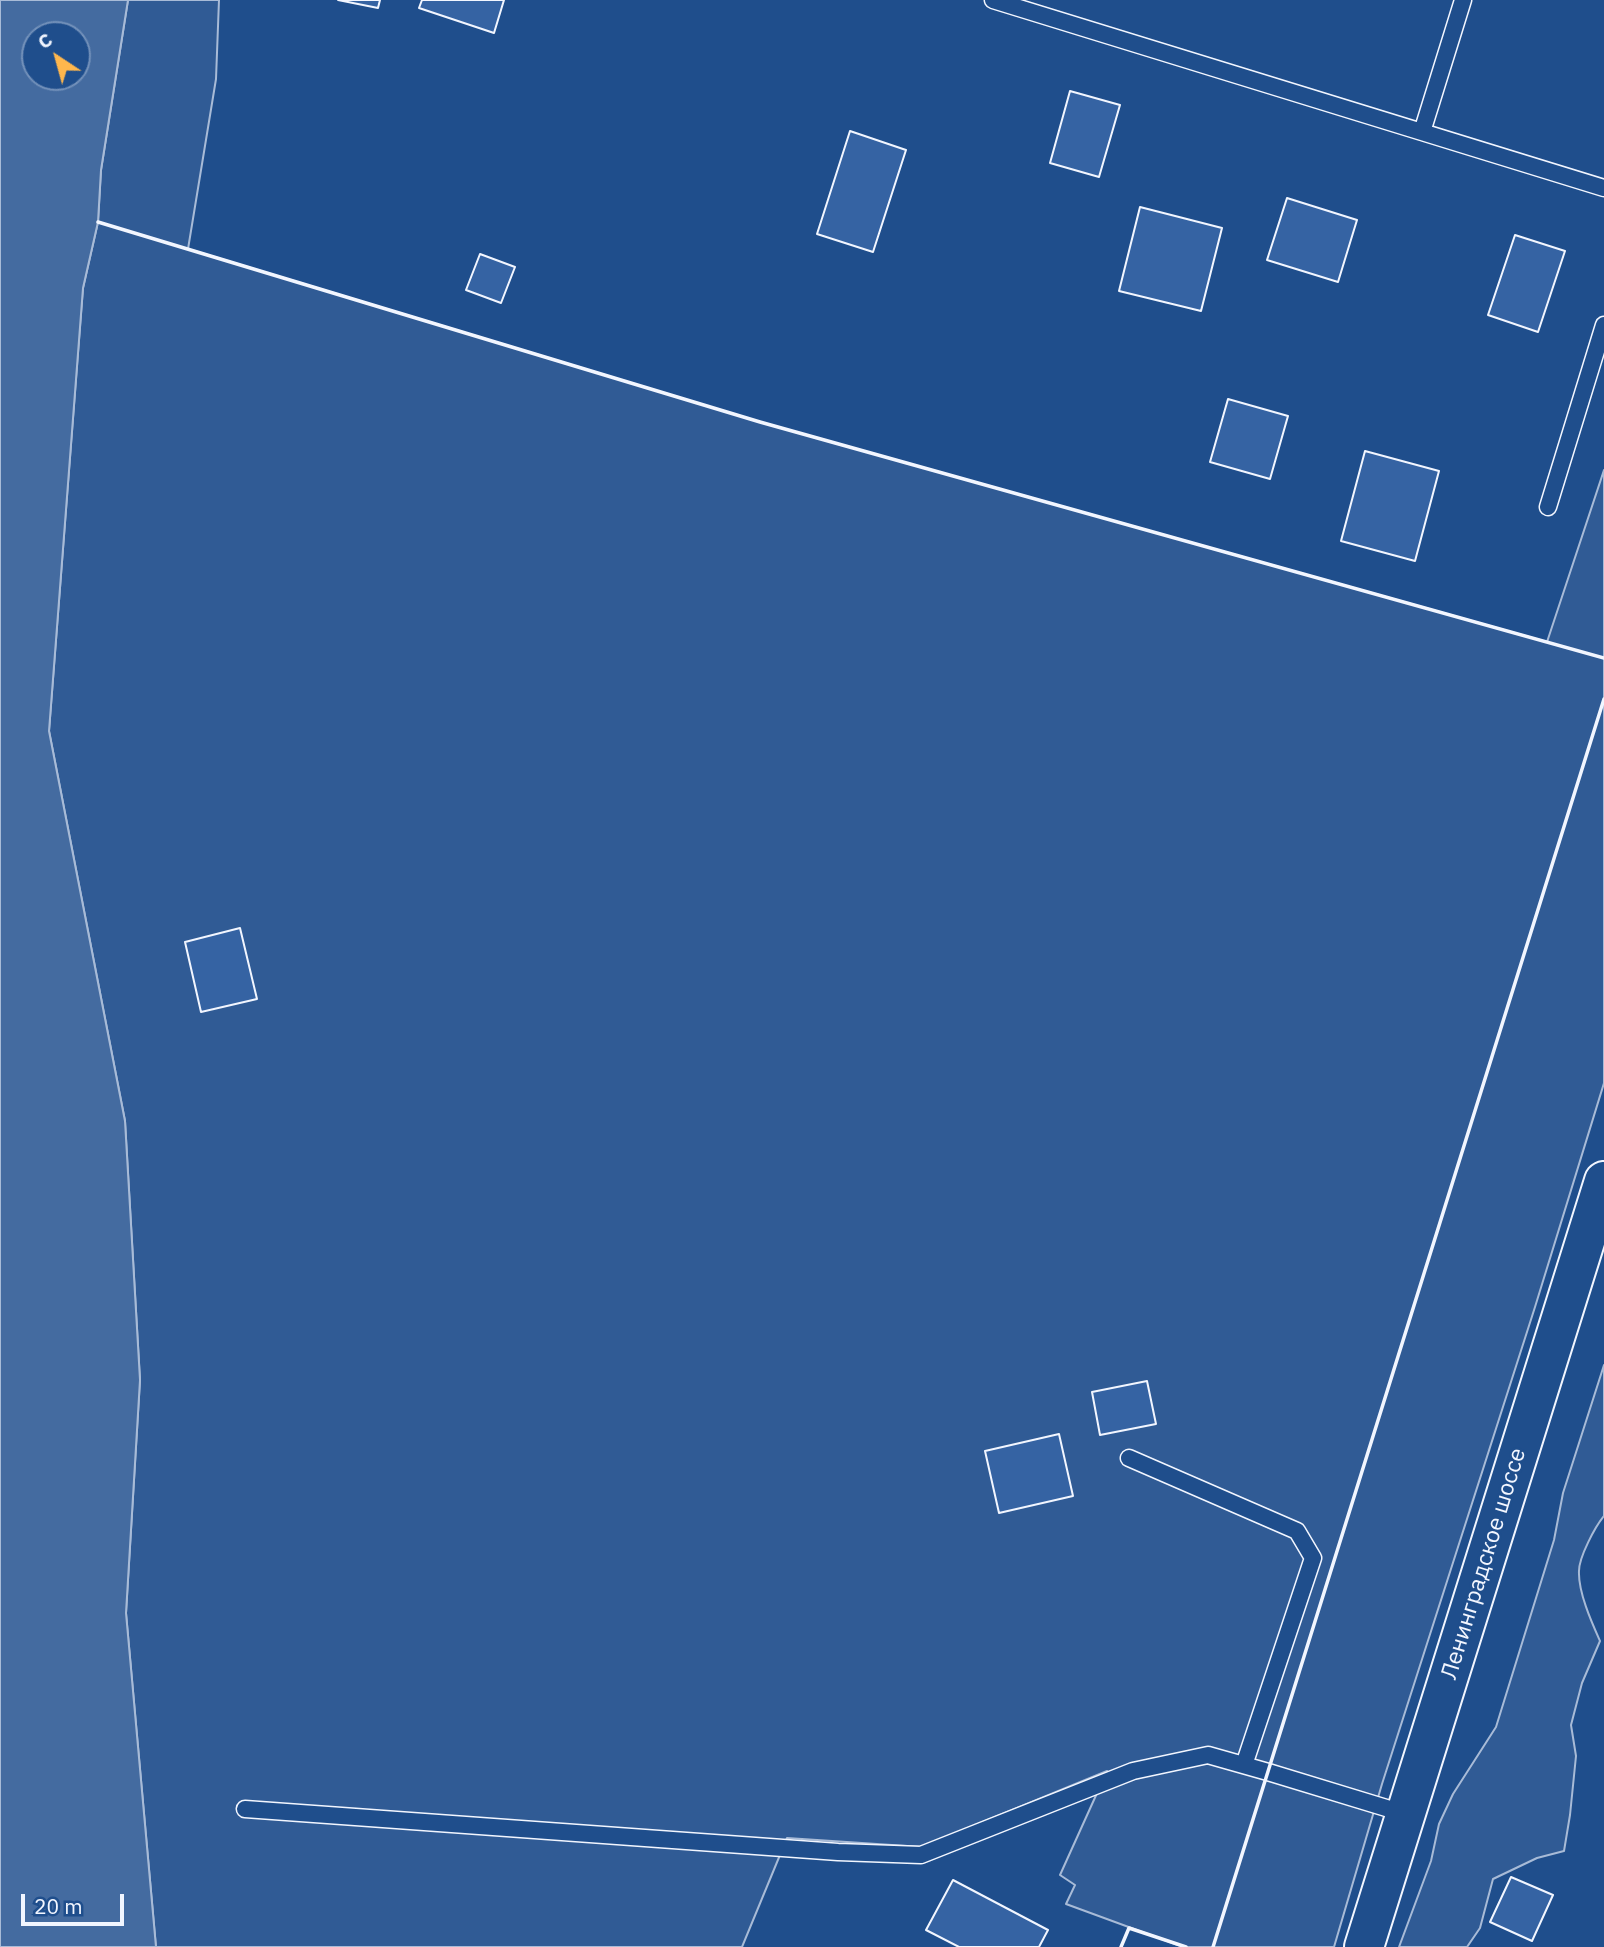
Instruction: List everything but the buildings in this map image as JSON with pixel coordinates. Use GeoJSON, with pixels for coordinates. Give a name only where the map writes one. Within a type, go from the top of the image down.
{"type":"FeatureCollection","features":[{"type":"Feature","properties":{"kind":"main road","name":"Ленинградское шоссе"},"geometry":{"type":"LineString","coordinates":[[1364,1947],[1604,1181]]}},
{"type":"Feature","properties":{"kind":"lane"},"geometry":{"type":"LineString","coordinates":[[993,0],[1604,188]]}},
{"type":"Feature","properties":{"kind":"lane"},"geometry":{"type":"LineString","coordinates":[[1422,132],[1463,0]]}},
{"type":"Feature","properties":{"kind":"lane"},"geometry":{"type":"LineString","coordinates":[[1548,507],[1604,325]]}},
{"type":"Feature","properties":{"kind":"lane"},"geometry":{"type":"LineString","coordinates":[[1129,1458],[1297,1531],[1313,1558],[1244,1765]]}},
{"type":"Feature","properties":{"kind":"lane"},"geometry":{"type":"LineString","coordinates":[[245,1809],[838,1852],[921,1855],[1133,1771],[1208,1755],[1406,1814]]}},
{"type":"Feature","properties":{"kind":"shaded area"},"geometry":{"type":"Polygon","coordinates":[[[0,0],[128,0],[101,170],[98,222],[83,288],[49,731],[125,1121],[140,1380],[126,1613],[156,1947],[0,1947],[0,0]]]}},
{"type":"Feature","properties":{"kind":"shaded area"},"geometry":{"type":"Polygon","coordinates":[[[128,0],[219,0],[216,79],[188,249],[760,422],[1547,642],[1604,470],[1604,1083],[1382,1784],[1334,1947],[1183,1947],[1066,1904],[1075,1885],[1060,1875],[1107,1771],[922,1847],[787,1838],[742,1947],[156,1947],[126,1613],[140,1380],[125,1121],[49,731],[83,288],[98,222],[101,170],[128,0]]]}},
{"type":"Feature","properties":{"kind":"shaded area"},"geometry":{"type":"Polygon","coordinates":[[[1604,1365],[1604,1516],[1588,1542],[1579,1571],[1583,1598],[1600,1641],[1582,1683],[1571,1725],[1576,1756],[1564,1851],[1537,1858],[1493,1879],[1480,1928],[1467,1947],[1399,1947],[1431,1861],[1439,1824],[1453,1794],[1496,1727],[1554,1540],[1563,1493],[1604,1365]]]}},
{"type":"Feature","properties":{"kind":"wall"},"geometry":{"type":"LineString","coordinates":[[98,222],[760,422],[1604,658]]}},
{"type":"Feature","properties":{"kind":"wall"},"geometry":{"type":"LineString","coordinates":[[1213,1947],[1604,699]]}},
{"type":"Feature","properties":{"kind":"wall"},"geometry":{"type":"LineString","coordinates":[[1121,1947],[1129,1928],[1186,1947]]}}]}
